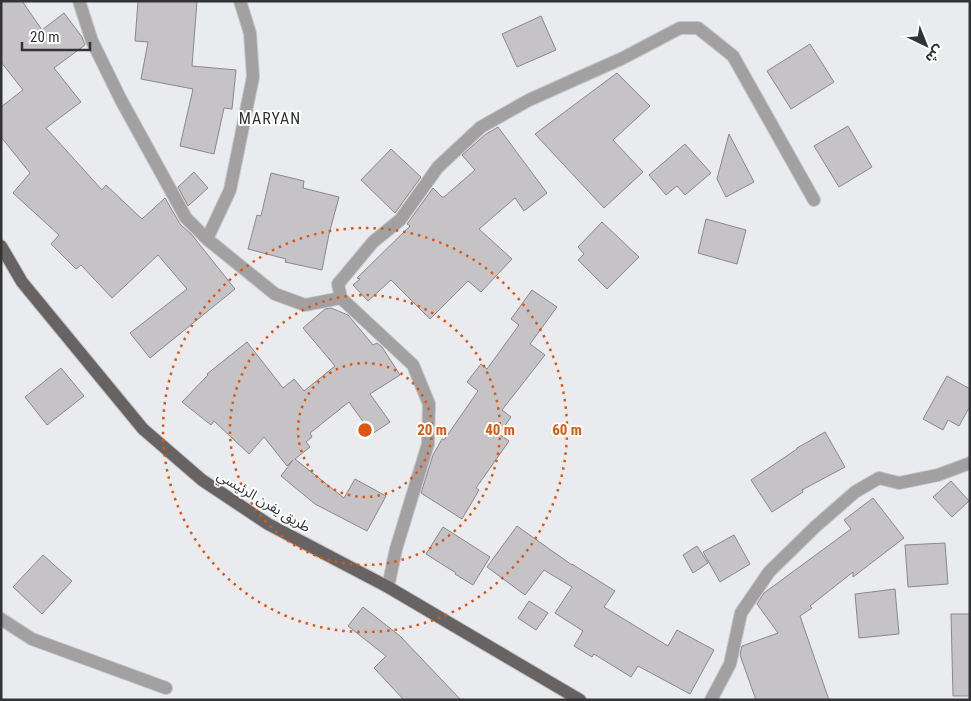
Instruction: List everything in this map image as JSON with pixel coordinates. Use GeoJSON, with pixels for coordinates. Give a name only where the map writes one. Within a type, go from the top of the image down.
{"type":"FeatureCollection","features":[{"type":"Feature","properties":{"kind":"main road","name":"طريق يفرن الرئيسي"},"geometry":{"type":"LineString","coordinates":[[1,246],[22,282],[143,429],[202,480],[268,524],[388,587],[580,700]]}},
{"type":"Feature","properties":{"kind":"street"},"geometry":{"type":"LineString","coordinates":[[79,1],[92,41],[121,100],[186,218],[207,239],[275,294],[305,305],[341,298]]}},
{"type":"Feature","properties":{"kind":"street"},"geometry":{"type":"LineString","coordinates":[[207,239],[230,190],[253,77],[250,33],[240,1]]}},
{"type":"Feature","properties":{"kind":"street"},"geometry":{"type":"LineString","coordinates":[[388,587],[396,549],[428,444],[429,404],[413,365],[341,298],[338,284],[373,242],[400,220],[438,167],[482,127],[529,100],[623,58],[680,28],[698,28],[733,56],[814,200]]}},
{"type":"Feature","properties":{"kind":"street"},"geometry":{"type":"LineString","coordinates":[[711,700],[730,664],[741,613],[769,572],[815,527],[855,492],[879,478],[899,483],[938,475],[970,463]]}},
{"type":"Feature","properties":{"kind":"street"},"geometry":{"type":"LineString","coordinates":[[1,619],[32,639],[166,688]]}},
{"type":"Feature","properties":{"kind":"building"},"geometry":{"type":"Polygon","coordinates":[[[1,1],[22,1],[42,30],[64,13],[82,37],[85,45],[54,68],[81,102],[46,128],[102,190],[106,185],[142,219],[165,198],[180,224],[192,235],[235,289],[150,358],[130,333],[187,289],[158,255],[112,298],[81,265],[76,269],[51,244],[59,235],[13,193],[30,173],[1,137],[1,107],[23,90],[1,62],[1,1]]]}},
{"type":"Feature","properties":{"kind":"building"},"geometry":{"type":"Polygon","coordinates":[[[138,1],[197,1],[192,66],[236,70],[232,109],[224,108],[214,154],[180,146],[193,89],[141,79],[148,42],[135,41],[138,1]]]}},
{"type":"Feature","properties":{"kind":"building"},"geometry":{"type":"Polygon","coordinates":[[[541,16],[556,50],[517,67],[502,34],[541,16]]]}},
{"type":"Feature","properties":{"kind":"building"},"geometry":{"type":"Polygon","coordinates":[[[810,44],[834,82],[791,109],[767,71],[810,44]]]}},
{"type":"Feature","properties":{"kind":"building"},"geometry":{"type":"Polygon","coordinates":[[[617,73],[650,106],[613,140],[643,172],[604,208],[535,134],[617,73]]]}},
{"type":"Feature","properties":{"kind":"building"},"geometry":{"type":"Polygon","coordinates":[[[848,126],[872,167],[839,187],[814,146],[848,126]]]}},
{"type":"Feature","properties":{"kind":"building"},"geometry":{"type":"Polygon","coordinates":[[[498,127],[547,193],[524,211],[515,198],[479,229],[512,259],[481,292],[468,281],[430,319],[391,280],[368,301],[353,285],[360,279],[357,278],[410,226],[407,224],[433,188],[444,197],[475,170],[462,155],[486,134],[498,127]]]}},
{"type":"Feature","properties":{"kind":"building"},"geometry":{"type":"Polygon","coordinates":[[[729,134],[754,182],[726,197],[717,179],[729,134]]]}},
{"type":"Feature","properties":{"kind":"building"},"geometry":{"type":"Polygon","coordinates":[[[685,144],[711,173],[685,195],[677,186],[666,195],[649,175],[685,144]]]}},
{"type":"Feature","properties":{"kind":"building"},"geometry":{"type":"Polygon","coordinates":[[[391,149],[421,177],[395,213],[361,180],[391,149]]]}},
{"type":"Feature","properties":{"kind":"building"},"geometry":{"type":"Polygon","coordinates":[[[194,172],[208,188],[188,206],[178,187],[194,172]]]}},
{"type":"Feature","properties":{"kind":"building"},"geometry":{"type":"Polygon","coordinates":[[[271,173],[304,181],[303,188],[339,197],[322,270],[285,262],[286,259],[248,249],[257,215],[261,216],[271,173]]]}},
{"type":"Feature","properties":{"kind":"building"},"geometry":{"type":"Polygon","coordinates":[[[706,219],[746,230],[737,264],[698,253],[706,219]]]}},
{"type":"Feature","properties":{"kind":"building"},"geometry":{"type":"Polygon","coordinates":[[[602,222],[639,257],[607,289],[578,260],[584,254],[578,247],[602,222]]]}},
{"type":"Feature","properties":{"kind":"building"},"geometry":{"type":"Polygon","coordinates":[[[532,290],[557,307],[530,344],[545,355],[502,410],[511,417],[499,434],[509,441],[476,488],[479,490],[462,519],[421,493],[433,455],[442,439],[444,440],[478,391],[467,382],[481,364],[487,369],[519,325],[511,319],[532,290]]]}},
{"type":"Feature","properties":{"kind":"building"},"geometry":{"type":"Polygon","coordinates":[[[331,308],[348,315],[373,345],[377,343],[382,347],[400,375],[370,394],[390,422],[372,434],[349,402],[310,433],[312,437],[306,442],[310,447],[295,459],[344,498],[355,479],[386,496],[367,531],[315,504],[281,476],[293,460],[287,466],[264,437],[249,454],[214,421],[211,425],[182,402],[207,374],[247,342],[283,388],[294,379],[304,391],[335,366],[303,328],[325,309],[331,308]]]}},
{"type":"Feature","properties":{"kind":"building"},"geometry":{"type":"Polygon","coordinates":[[[61,368],[84,396],[47,425],[25,397],[61,368]]]}},
{"type":"Feature","properties":{"kind":"building"},"geometry":{"type":"Polygon","coordinates":[[[947,376],[970,389],[970,406],[959,426],[948,420],[943,430],[923,419],[947,376]]]}},
{"type":"Feature","properties":{"kind":"building"},"geometry":{"type":"Polygon","coordinates":[[[825,432],[845,467],[802,490],[803,492],[772,512],[751,480],[797,448],[825,432]]]}},
{"type":"Feature","properties":{"kind":"building"},"geometry":{"type":"Polygon","coordinates":[[[951,481],[969,501],[952,517],[933,497],[951,481]]]}},
{"type":"Feature","properties":{"kind":"building"},"geometry":{"type":"Polygon","coordinates":[[[873,498],[904,538],[853,577],[853,572],[810,606],[812,608],[800,616],[829,700],[756,700],[740,655],[742,646],[778,633],[757,604],[764,593],[851,529],[844,520],[873,498]]]}},
{"type":"Feature","properties":{"kind":"building"},"geometry":{"type":"Polygon","coordinates":[[[517,526],[572,565],[615,591],[604,607],[668,646],[677,630],[714,650],[690,694],[638,666],[631,677],[594,654],[592,657],[574,646],[583,631],[555,613],[572,587],[544,570],[525,595],[487,567],[517,526]]]}},
{"type":"Feature","properties":{"kind":"building"},"geometry":{"type":"Polygon","coordinates":[[[443,527],[490,557],[473,585],[426,554],[443,527]]]}},
{"type":"Feature","properties":{"kind":"building"},"geometry":{"type":"Polygon","coordinates":[[[734,535],[750,564],[720,582],[703,552],[734,535]]]}},
{"type":"Feature","properties":{"kind":"building"},"geometry":{"type":"Polygon","coordinates":[[[945,543],[948,584],[908,587],[905,545],[945,543]]]}},
{"type":"Feature","properties":{"kind":"building"},"geometry":{"type":"Polygon","coordinates":[[[697,546],[708,563],[693,573],[683,555],[697,546]]]}},
{"type":"Feature","properties":{"kind":"building"},"geometry":{"type":"Polygon","coordinates":[[[43,555],[72,581],[42,614],[13,587],[43,555]]]}},
{"type":"Feature","properties":{"kind":"building"},"geometry":{"type":"Polygon","coordinates":[[[895,589],[899,634],[859,638],[855,594],[895,589]]]}},
{"type":"Feature","properties":{"kind":"building"},"geometry":{"type":"Polygon","coordinates":[[[529,601],[548,613],[536,630],[518,618],[529,601]]]}},
{"type":"Feature","properties":{"kind":"building"},"geometry":{"type":"Polygon","coordinates":[[[363,607],[400,636],[461,700],[404,700],[374,668],[386,656],[348,626],[363,607]]]}},
{"type":"Feature","properties":{"kind":"building"},"geometry":{"type":"Polygon","coordinates":[[[951,614],[970,614],[970,696],[953,696],[951,614]]]}},
{"type":"Feature","properties":{"kind":"district","name":"MARYAN"},"geometry":{"type":"Point","coordinates":[270,118]}}]}
